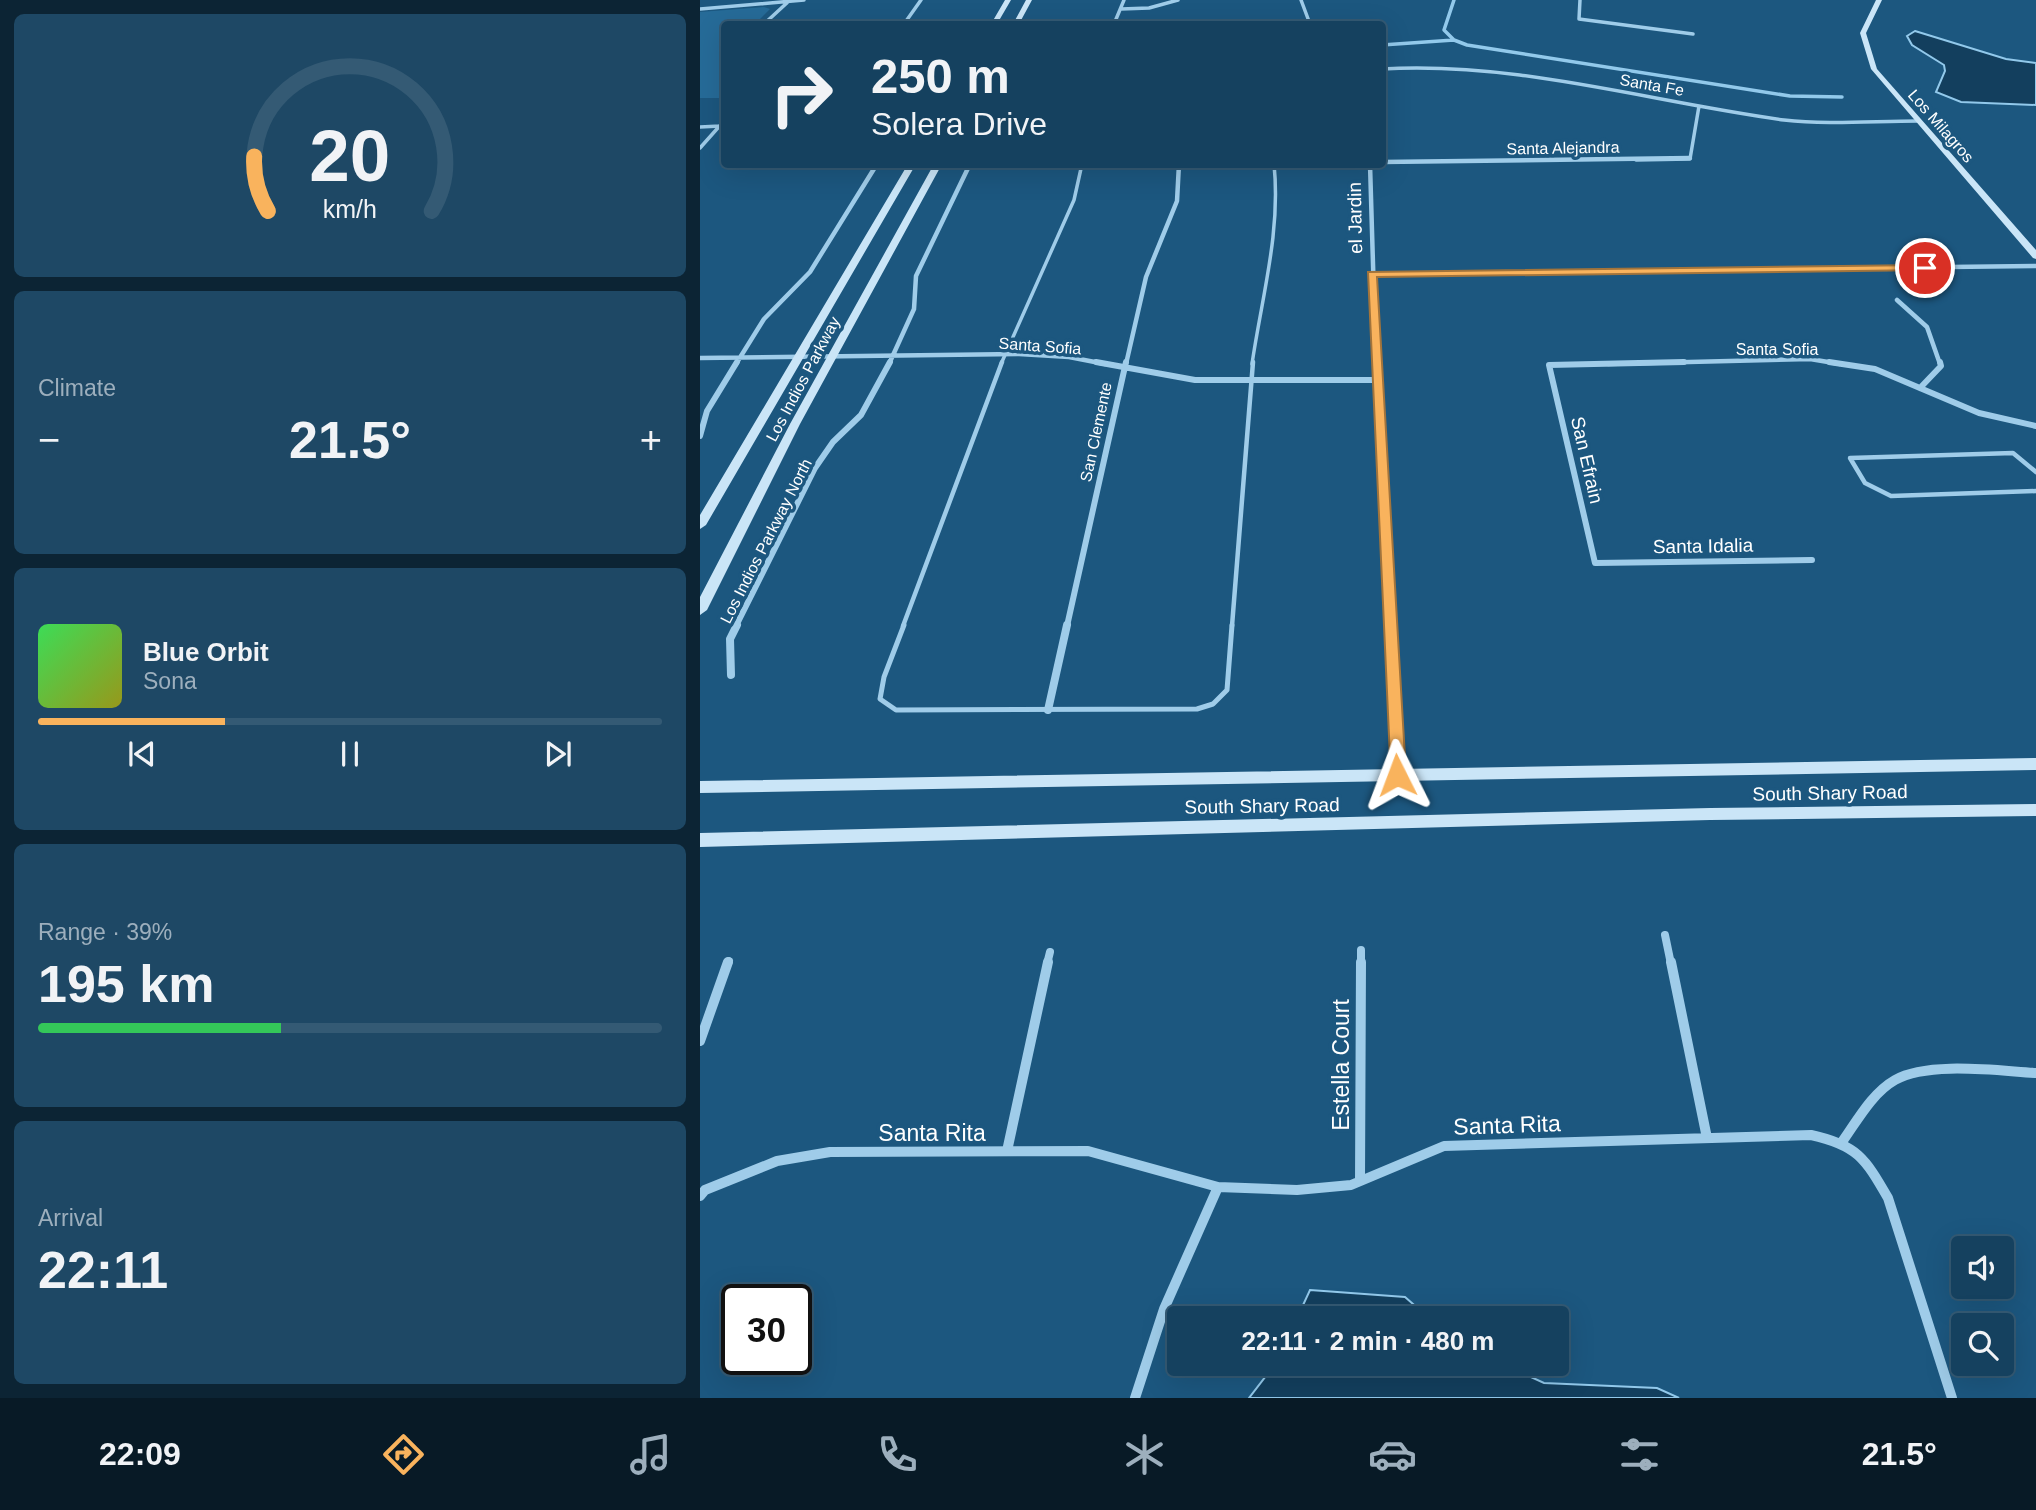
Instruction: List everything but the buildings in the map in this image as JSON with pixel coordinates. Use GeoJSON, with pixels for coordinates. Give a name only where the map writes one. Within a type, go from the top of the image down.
{"type":"FeatureCollection","features":[{"type":"Feature","properties":{"kind":"street"},"geometry":{"type":"LineString","coordinates":[[700,9],[804,0]]}},
{"type":"Feature","properties":{"kind":"street"},"geometry":{"type":"LineString","coordinates":[[906,21],[921,0]]}},
{"type":"Feature","properties":{"kind":"street"},"geometry":{"type":"LineString","coordinates":[[996,21],[1008,0]]}},
{"type":"Feature","properties":{"kind":"street"},"geometry":{"type":"LineString","coordinates":[[1018,21],[1030,0]]}},
{"type":"Feature","properties":{"kind":"street"},"geometry":{"type":"LineString","coordinates":[[1115,21],[1124,0]]}},
{"type":"Feature","properties":{"kind":"street"},"geometry":{"type":"LineString","coordinates":[[1121,9],[1149,8],[1178,0]]}},
{"type":"Feature","properties":{"kind":"street"},"geometry":{"type":"LineString","coordinates":[[1301,0],[1309,21]]}},
{"type":"Feature","properties":{"kind":"street"},"geometry":{"type":"LineString","coordinates":[[1580,0],[1579,19],[1693,34]]}},
{"type":"Feature","properties":{"kind":"street","name":"Los Milagros"},"geometry":{"type":"LineString","coordinates":[[1879,0],[1863,33],[1874,69],[2036,256]]}},
{"type":"Feature","properties":{"kind":"street"},"geometry":{"type":"LineString","coordinates":[[767,21],[789,1]]}},
{"type":"Feature","properties":{"kind":"street","name":"Santa Fe"},"geometry":{"type":"LineString","coordinates":[[1386,69],[1435,66],[1491,70],[1787,120],[1918,121]]}},
{"type":"Feature","properties":{"kind":"street","name":"Santa Alejandra"},"geometry":{"type":"LineString","coordinates":[[1386,162],[1690,159],[1699,106]]}},
{"type":"Feature","properties":{"kind":"street"},"geometry":{"type":"LineString","coordinates":[[700,127],[721,126]]}},
{"type":"Feature","properties":{"kind":"street"},"geometry":{"type":"LineString","coordinates":[[700,148],[721,127]]}},
{"type":"Feature","properties":{"kind":"street"},"geometry":{"type":"LineString","coordinates":[[700,436],[707,411],[764,319],[810,272],[875,168]]}},
{"type":"Feature","properties":{"kind":"street","name":"Los Indios Parkway"},"geometry":{"type":"LineString","coordinates":[[700,525],[910,168]]}},
{"type":"Feature","properties":{"kind":"street","name":"Los Indios Parkway"},"geometry":{"type":"LineString","coordinates":[[700,610],[833,356],[936,168]]}},
{"type":"Feature","properties":{"kind":"street","name":"Los Indios Parkway North"},"geometry":{"type":"LineString","coordinates":[[731,675],[730,639],[809,480],[833,442],[861,415],[893,355],[914,309],[916,275],[968,168]]}},
{"type":"Feature","properties":{"kind":"street","name":"San Clemente"},"geometry":{"type":"LineString","coordinates":[[1048,710],[1124,369],[1152,262],[1178,201],[1182,177],[1180,168]]}},
{"type":"Feature","properties":{"kind":"street","name":"el Jardin"},"geometry":{"type":"LineString","coordinates":[[1370,168],[1371,274],[1397,775]]}},
{"type":"Feature","properties":{"kind":"street"},"geometry":{"type":"LineString","coordinates":[[1371,274],[2036,266]]}},
{"type":"Feature","properties":{"kind":"street"},"geometry":{"type":"LineString","coordinates":[[1897,300],[1922,318],[1936,340],[1941,366],[1920,388]]}},
{"type":"Feature","properties":{"kind":"street","name":"Santa Sofia"},"geometry":{"type":"LineString","coordinates":[[700,358],[1005,354],[1069,357],[1195,380],[1377,380]]}},
{"type":"Feature","properties":{"kind":"street","name":"Santa Sofia"},"geometry":{"type":"LineString","coordinates":[[1549,365],[1810,359],[1875,369],[1979,414],[2036,426]]}},
{"type":"Feature","properties":{"kind":"street","name":"San Efrain"},"geometry":{"type":"LineString","coordinates":[[1549,365],[1595,563]]}},
{"type":"Feature","properties":{"kind":"street","name":"Santa Idalia"},"geometry":{"type":"LineString","coordinates":[[1595,563],[1812,560]]}},
{"type":"Feature","properties":{"kind":"street","name":"South Shary Road"},"geometry":{"type":"LineString","coordinates":[[700,787],[2036,764]]}},
{"type":"Feature","properties":{"kind":"street","name":"South Shary Road"},"geometry":{"type":"LineString","coordinates":[[700,840],[1710,814],[2036,810]]}},
{"type":"Feature","properties":{"kind":"street"},"geometry":{"type":"LineString","coordinates":[[1665,935],[1707,1138]]}},
{"type":"Feature","properties":{"kind":"street","name":"Estella Court"},"geometry":{"type":"LineString","coordinates":[[1360,1181],[1361,950]]}},
{"type":"Feature","properties":{"kind":"street"},"geometry":{"type":"LineString","coordinates":[[1007,1151],[1050,952]]}},
{"type":"Feature","properties":{"kind":"street"},"geometry":{"type":"LineString","coordinates":[[700,1041],[729,961]]}},
{"type":"Feature","properties":{"kind":"street"},"geometry":{"type":"LineString","coordinates":[[1952,1398],[1888,1198],[1871,1168],[1842,1142],[1873,1099],[1898,1078],[1929,1072],[2036,1073]]}},
{"type":"Feature","properties":{"kind":"street","name":"Santa Rita"},"geometry":{"type":"LineString","coordinates":[[702,1189],[776,1161],[830,1152],[1088,1151],[1218,1187],[1297,1190],[1350,1185],[1444,1146],[1811,1136],[1842,1142]]}},
{"type":"Feature","properties":{"kind":"street"},"geometry":{"type":"LineString","coordinates":[[1135,1398],[1164,1309],[1218,1187]]}},
{"type":"Feature","properties":{"kind":"lane"},"geometry":{"type":"LineString","coordinates":[[1081,168],[1074,200],[1005,354],[884,677],[880,699],[896,710],[1197,709],[1213,704],[1227,690],[1255,331],[1277,220],[1278,187],[1275,168]]}},
{"type":"Feature","properties":{"kind":"lane"},"geometry":{"type":"LineString","coordinates":[[2036,472],[2013,453],[1850,458],[1865,483],[1891,496],[2036,491]]}},
{"type":"Feature","properties":{"kind":"shaded area"},"geometry":{"type":"Polygon","coordinates":[[[764,7],[770,9],[758,21],[721,21],[721,98],[700,98],[700,12],[764,7]]]}},
{"type":"Feature","properties":{"kind":"shaded area"},"geometry":{"type":"Polygon","coordinates":[[[1915,31],[2006,59],[2036,63],[2036,105],[1961,102],[1936,92],[1945,71],[1944,65],[1912,45],[1907,36],[1915,31]]]}},
{"type":"Feature","properties":{"kind":"shaded area"},"geometry":{"type":"Polygon","coordinates":[[[1310,1290],[1405,1297],[1415,1306],[1303,1306],[1310,1290]]]}},
{"type":"Feature","properties":{"kind":"shaded area"},"geometry":{"type":"Polygon","coordinates":[[[1266,1376],[1529,1376],[1544,1383],[1657,1388],[1679,1398],[1249,1398],[1266,1376]]]}},
{"type":"Feature","properties":{"kind":"waterway"},"geometry":{"type":"LineString","coordinates":[[1454,0],[1444,30],[1454,40]]}},
{"type":"Feature","properties":{"kind":"waterway"},"geometry":{"type":"LineString","coordinates":[[1386,45],[1454,40]]}},
{"type":"Feature","properties":{"kind":"waterway"},"geometry":{"type":"LineString","coordinates":[[1454,40],[1467,45],[1790,96],[1842,97]]}},
{"type":"Feature","properties":{"kind":"route"},"geometry":{"type":"LineString","coordinates":[[1397,775],[1371,274],[1925,268]]}}]}
